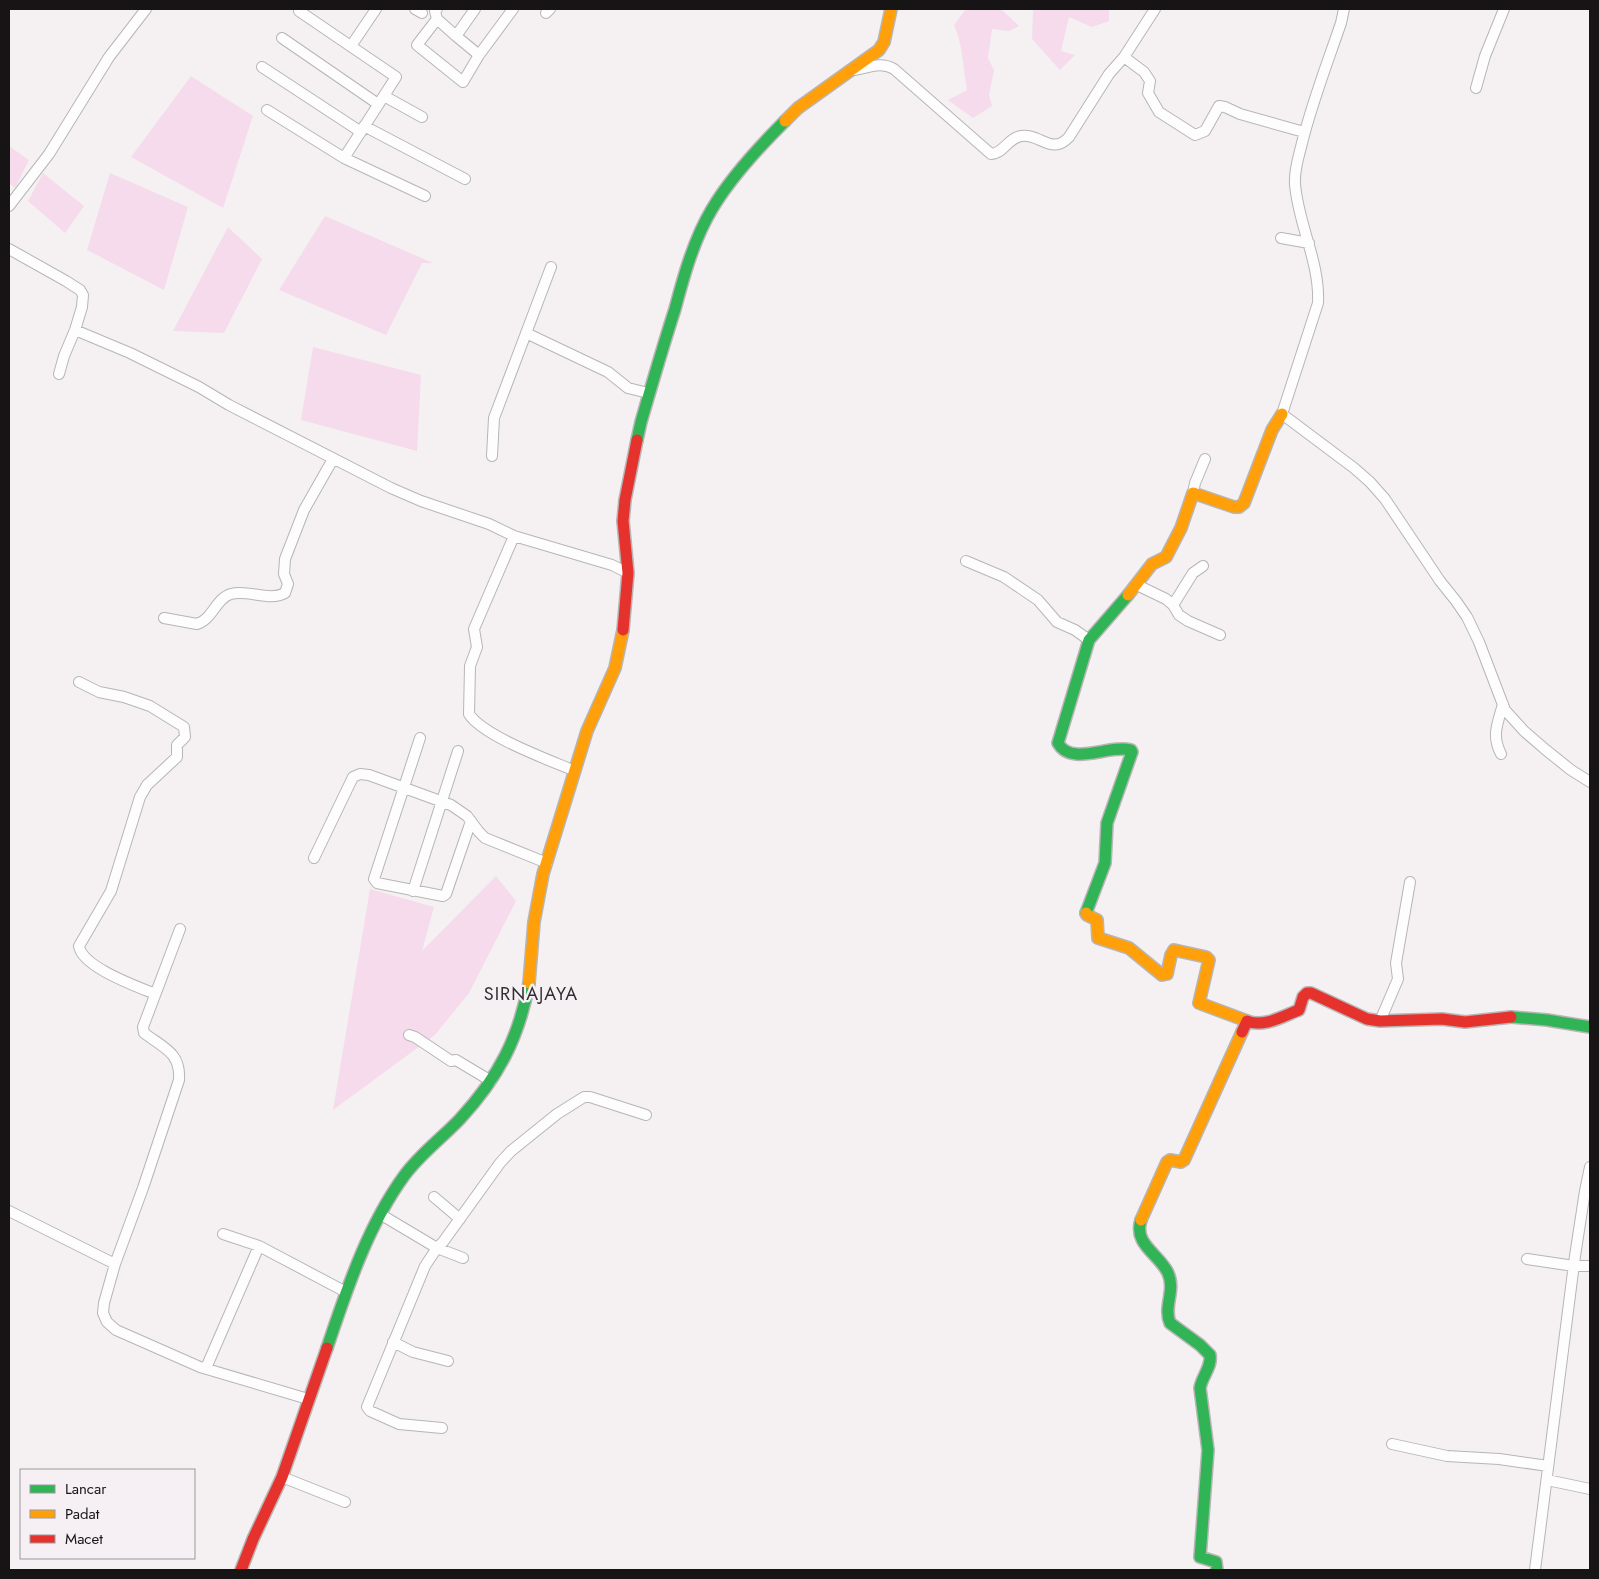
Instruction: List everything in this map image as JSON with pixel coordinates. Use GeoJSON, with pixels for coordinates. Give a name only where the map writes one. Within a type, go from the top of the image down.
{"type":"FeatureCollection","features":[{"type":"Feature","properties":{"kind":"street"},"geometry":{"type":"LineString","coordinates":[[9,206],[49,154],[109,57],[146,9]]}},
{"type":"Feature","properties":{"kind":"street"},"geometry":{"type":"LineString","coordinates":[[351,46],[376,9]]}},
{"type":"Feature","properties":{"kind":"street"},"geometry":{"type":"LineString","coordinates":[[456,36],[475,9]]}},
{"type":"Feature","properties":{"kind":"street"},"geometry":{"type":"LineString","coordinates":[[479,55],[456,36],[437,14],[417,45],[463,82],[479,55],[513,9]]}},
{"type":"Feature","properties":{"kind":"street"},"geometry":{"type":"LineString","coordinates":[[241,1570],[253,1539],[282,1477],[346,1292],[380,1214],[405,1175],[483,1093],[503,1063],[520,1020],[529,984],[537,902],[547,863],[586,731],[618,657],[625,617],[628,573],[623,521],[648,393],[683,280],[701,230],[712,209],[728,186],[769,137],[798,108],[879,50],[884,42],[890,9]]}},
{"type":"Feature","properties":{"kind":"street"},"geometry":{"type":"LineString","coordinates":[[851,70],[880,64],[887,65],[929,99],[987,152],[995,154],[1012,139],[1021,136],[1028,136],[1054,145],[1060,144],[1066,140],[1108,74],[1124,57],[1155,9]]}},
{"type":"Feature","properties":{"kind":"street"},"geometry":{"type":"LineString","coordinates":[[1193,493],[1234,507],[1239,507],[1244,503],[1272,430],[1282,414],[1318,303],[1319,294],[1300,214],[1295,184],[1297,163],[1308,117],[1341,24],[1344,9]]}},
{"type":"Feature","properties":{"kind":"street"},"geometry":{"type":"LineString","coordinates":[[1476,88],[1485,56],[1504,9]]}},
{"type":"Feature","properties":{"kind":"street"},"geometry":{"type":"LineString","coordinates":[[299,11],[396,78],[344,158]]}},
{"type":"Feature","properties":{"kind":"street"},"geometry":{"type":"LineString","coordinates":[[282,38],[381,100],[422,117]]}},
{"type":"Feature","properties":{"kind":"street"},"geometry":{"type":"LineString","coordinates":[[1124,57],[1144,72],[1150,81],[1148,93],[1159,112],[1195,135],[1205,130],[1219,106],[1240,114],[1304,132]]}},
{"type":"Feature","properties":{"kind":"street"},"geometry":{"type":"LineString","coordinates":[[262,67],[362,129],[465,179]]}},
{"type":"Feature","properties":{"kind":"street"},"geometry":{"type":"LineString","coordinates":[[267,110],[344,158],[425,196]]}},
{"type":"Feature","properties":{"kind":"street"},"geometry":{"type":"LineString","coordinates":[[1281,238],[1308,243]]}},
{"type":"Feature","properties":{"kind":"street"},"geometry":{"type":"LineString","coordinates":[[9,249],[80,290],[83,296],[82,307],[75,330],[59,374]]}},
{"type":"Feature","properties":{"kind":"street"},"geometry":{"type":"LineString","coordinates":[[492,456],[494,418],[550,267]]}},
{"type":"Feature","properties":{"kind":"street"},"geometry":{"type":"LineString","coordinates":[[75,330],[130,353],[199,387],[229,405],[333,459],[421,501],[476,519],[514,536],[612,565],[628,573]]}},
{"type":"Feature","properties":{"kind":"street"},"geometry":{"type":"LineString","coordinates":[[526,333],[608,372],[628,388],[648,393]]}},
{"type":"Feature","properties":{"kind":"street"},"geometry":{"type":"LineString","coordinates":[[1282,414],[1354,468],[1385,499],[1466,617],[1479,642],[1503,704],[1513,720],[1571,770],[1590,782]]}},
{"type":"Feature","properties":{"kind":"street"},"geometry":{"type":"LineString","coordinates":[[164,618],[196,624],[210,616],[227,595],[236,592],[272,596],[285,593],[288,584],[284,574],[285,559],[304,510],[333,459]]}},
{"type":"Feature","properties":{"kind":"street"},"geometry":{"type":"LineString","coordinates":[[1204,459],[1194,483],[1193,493],[1181,528],[1166,557],[1152,564],[1138,584],[1089,640],[1067,716],[1060,732],[1058,742],[1065,752],[1079,754],[1124,748],[1132,752],[1107,824],[1105,863],[1102,874],[1087,907],[1087,915],[1097,920],[1096,933],[1098,938],[1129,948],[1162,975],[1166,974],[1174,950],[1178,949],[1208,958],[1199,1003],[1254,1024],[1261,1024],[1299,1010],[1303,996],[1310,993],[1366,1018],[1380,1021],[1442,1019],[1465,1022],[1514,1017],[1590,1027]]}},
{"type":"Feature","properties":{"kind":"street"},"geometry":{"type":"LineString","coordinates":[[514,536],[474,628],[477,647],[470,666],[469,714],[478,725],[514,745],[574,771]]}},
{"type":"Feature","properties":{"kind":"street"},"geometry":{"type":"LineString","coordinates":[[966,561],[1004,577],[1038,600],[1057,622],[1075,630],[1089,640]]}},
{"type":"Feature","properties":{"kind":"street"},"geometry":{"type":"LineString","coordinates":[[1173,605],[1193,573],[1203,566]]}},
{"type":"Feature","properties":{"kind":"street"},"geometry":{"type":"LineString","coordinates":[[1138,584],[1158,594],[1173,605],[1179,615],[1194,624],[1220,635]]}},
{"type":"Feature","properties":{"kind":"street"},"geometry":{"type":"LineString","coordinates":[[79,682],[98,692],[124,697],[150,706],[184,727],[185,731],[185,737],[177,745],[177,757],[147,785],[140,797],[111,891],[79,946],[80,952],[84,957],[100,969],[155,994]]}},
{"type":"Feature","properties":{"kind":"street"},"geometry":{"type":"LineString","coordinates":[[1501,754],[1495,741],[1503,704]]}},
{"type":"Feature","properties":{"kind":"street"},"geometry":{"type":"LineString","coordinates":[[420,738],[405,789],[374,874],[374,879],[377,883],[443,896],[446,894],[471,821]]}},
{"type":"Feature","properties":{"kind":"street"},"geometry":{"type":"LineString","coordinates":[[413,891],[458,751]]}},
{"type":"Feature","properties":{"kind":"street"},"geometry":{"type":"LineString","coordinates":[[314,858],[353,777],[360,774],[369,775],[461,810],[485,838],[547,863]]}},
{"type":"Feature","properties":{"kind":"street"},"geometry":{"type":"LineString","coordinates":[[1380,1021],[1398,979],[1396,963],[1410,882]]}},
{"type":"Feature","properties":{"kind":"street"},"geometry":{"type":"LineString","coordinates":[[180,929],[143,1023],[144,1033],[174,1056],[180,1068],[179,1080],[143,1188],[114,1264],[103,1313],[107,1322],[127,1336],[206,1368],[308,1399]]}},
{"type":"Feature","properties":{"kind":"street"},"geometry":{"type":"LineString","coordinates":[[1217,1570],[1216,1562],[1203,1560],[1200,1557],[1208,1450],[1200,1388],[1201,1380],[1212,1358],[1193,1339],[1172,1325],[1167,1316],[1172,1295],[1171,1280],[1165,1266],[1140,1239],[1138,1226],[1167,1162],[1170,1160],[1181,1162],[1184,1160],[1247,1021]]}},
{"type":"Feature","properties":{"kind":"street"},"geometry":{"type":"LineString","coordinates":[[409,1036],[421,1041],[451,1061],[456,1060],[491,1080]]}},
{"type":"Feature","properties":{"kind":"street"},"geometry":{"type":"LineString","coordinates":[[442,1428],[399,1424],[367,1409],[425,1266],[500,1163],[511,1151],[557,1114],[584,1097],[590,1097],[646,1115]]}},
{"type":"Feature","properties":{"kind":"street"},"geometry":{"type":"LineString","coordinates":[[1534,1570],[1574,1266],[1586,1215],[1590,1167]]}},
{"type":"Feature","properties":{"kind":"street"},"geometry":{"type":"LineString","coordinates":[[434,1196],[460,1219]]}},
{"type":"Feature","properties":{"kind":"street"},"geometry":{"type":"LineString","coordinates":[[9,1211],[114,1264]]}},
{"type":"Feature","properties":{"kind":"street"},"geometry":{"type":"LineString","coordinates":[[380,1214],[437,1248],[463,1258]]}},
{"type":"Feature","properties":{"kind":"street"},"geometry":{"type":"LineString","coordinates":[[223,1234],[259,1246],[346,1292]]}},
{"type":"Feature","properties":{"kind":"street"},"geometry":{"type":"LineString","coordinates":[[206,1368],[259,1246]]}},
{"type":"Feature","properties":{"kind":"street"},"geometry":{"type":"LineString","coordinates":[[1527,1259],[1574,1266],[1590,1266]]}},
{"type":"Feature","properties":{"kind":"street"},"geometry":{"type":"LineString","coordinates":[[393,1342],[413,1352],[448,1361]]}},
{"type":"Feature","properties":{"kind":"street"},"geometry":{"type":"LineString","coordinates":[[1392,1444],[1447,1456],[1499,1459],[1548,1466]]}},
{"type":"Feature","properties":{"kind":"street"},"geometry":{"type":"LineString","coordinates":[[282,1477],[345,1502]]}},
{"type":"Feature","properties":{"kind":"street"},"geometry":{"type":"LineString","coordinates":[[1547,1480],[1590,1489]]}},
{"type":"Feature","properties":{"kind":"shaded area"},"geometry":{"type":"Polygon","coordinates":[[[966,9],[1001,9],[1019,26],[1009,31],[992,29],[988,58],[994,70],[989,95],[992,106],[973,118],[948,100],[967,90],[961,49],[954,25],[966,9]]]}},
{"type":"Feature","properties":{"kind":"shaded area"},"geometry":{"type":"Polygon","coordinates":[[[1033,9],[1109,9],[1109,21],[1092,27],[1069,17],[1061,51],[1075,55],[1060,70],[1032,39],[1033,9]]]}},
{"type":"Feature","properties":{"kind":"shaded area"},"geometry":{"type":"Polygon","coordinates":[[[191,76],[253,116],[223,208],[131,157],[191,76]]]}},
{"type":"Feature","properties":{"kind":"shaded area"},"geometry":{"type":"Polygon","coordinates":[[[9,146],[29,160],[15,188],[9,183],[9,146]]]}},
{"type":"Feature","properties":{"kind":"shaded area"},"geometry":{"type":"Polygon","coordinates":[[[43,173],[84,206],[65,233],[28,201],[43,173]]]}},
{"type":"Feature","properties":{"kind":"shaded area"},"geometry":{"type":"Polygon","coordinates":[[[110,173],[188,207],[164,290],[87,250],[110,173]]]}},
{"type":"Feature","properties":{"kind":"shaded area"},"geometry":{"type":"Polygon","coordinates":[[[325,216],[433,263],[422,263],[386,335],[279,290],[325,216]]]}},
{"type":"Feature","properties":{"kind":"shaded area"},"geometry":{"type":"Polygon","coordinates":[[[228,227],[262,259],[224,333],[173,331],[228,227]]]}},
{"type":"Feature","properties":{"kind":"shaded area"},"geometry":{"type":"Polygon","coordinates":[[[313,347],[421,375],[417,451],[301,420],[313,347]]]}},
{"type":"Feature","properties":{"kind":"shaded area"},"geometry":{"type":"Polygon","coordinates":[[[496,876],[516,901],[469,993],[435,1035],[333,1110],[370,889],[434,907],[422,951],[496,876]]]}},
{"type":"Feature","properties":{"kind":"traffic: fast"},"geometry":{"type":"LineString","coordinates":[[637,440],[686,270],[700,232],[728,185],[755,152],[785,121]]}},
{"type":"Feature","properties":{"kind":"traffic: fast"},"geometry":{"type":"LineString","coordinates":[[1086,913],[1105,863],[1107,823],[1132,752],[1131,750],[1122,749],[1081,754],[1072,753],[1064,750],[1058,743],[1089,640],[1128,595]]}},
{"type":"Feature","properties":{"kind":"traffic: fast"},"geometry":{"type":"LineString","coordinates":[[327,1348],[359,1259],[379,1216],[410,1168],[460,1119],[496,1072],[513,1039],[525,1003],[529,983]]}},
{"type":"Feature","properties":{"kind":"traffic: fast"},"geometry":{"type":"LineString","coordinates":[[1511,1017],[1547,1020],[1590,1027]]}},
{"type":"Feature","properties":{"kind":"traffic: fast"},"geometry":{"type":"LineString","coordinates":[[1141,1220],[1139,1228],[1141,1236],[1148,1248],[1164,1266],[1170,1280],[1168,1311],[1170,1323],[1200,1345],[1210,1355],[1210,1364],[1200,1388],[1208,1450],[1200,1557],[1216,1562],[1217,1570]]}},
{"type":"Feature","properties":{"kind":"traffic: slow"},"geometry":{"type":"LineString","coordinates":[[785,121],[798,108],[879,50],[884,42],[891,9]]}},
{"type":"Feature","properties":{"kind":"traffic: slow"},"geometry":{"type":"LineString","coordinates":[[1128,595],[1152,564],[1166,557],[1181,528],[1193,493],[1234,507],[1239,507],[1244,503],[1272,430],[1282,414]]}},
{"type":"Feature","properties":{"kind":"traffic: slow"},"geometry":{"type":"LineString","coordinates":[[529,983],[534,922],[543,874],[587,731],[615,668],[623,630]]}},
{"type":"Feature","properties":{"kind":"traffic: slow"},"geometry":{"type":"LineString","coordinates":[[1086,913],[1097,920],[1098,938],[1129,948],[1162,975],[1167,974],[1174,950],[1206,957],[1209,960],[1199,1003],[1247,1021]]}},
{"type":"Feature","properties":{"kind":"traffic: slow"},"geometry":{"type":"LineString","coordinates":[[1141,1220],[1167,1162],[1170,1160],[1181,1162],[1184,1160],[1242,1032]]}},
{"type":"Feature","properties":{"kind":"traffic: jam"},"geometry":{"type":"LineString","coordinates":[[623,630],[628,573],[623,521],[625,500],[637,440]]}},
{"type":"Feature","properties":{"kind":"traffic: jam"},"geometry":{"type":"LineString","coordinates":[[1242,1032],[1247,1021],[1253,1023],[1267,1022],[1299,1010],[1303,997],[1307,993],[1311,993],[1367,1019],[1380,1021],[1442,1019],[1465,1022],[1511,1017]]}},
{"type":"Feature","properties":{"kind":"traffic: jam"},"geometry":{"type":"LineString","coordinates":[[241,1570],[253,1539],[282,1477],[327,1348]]}},
{"type":"Feature","properties":{"kind":"district","name":"SIRNAJAYA"},"geometry":{"type":"Point","coordinates":[531,994]}}]}
